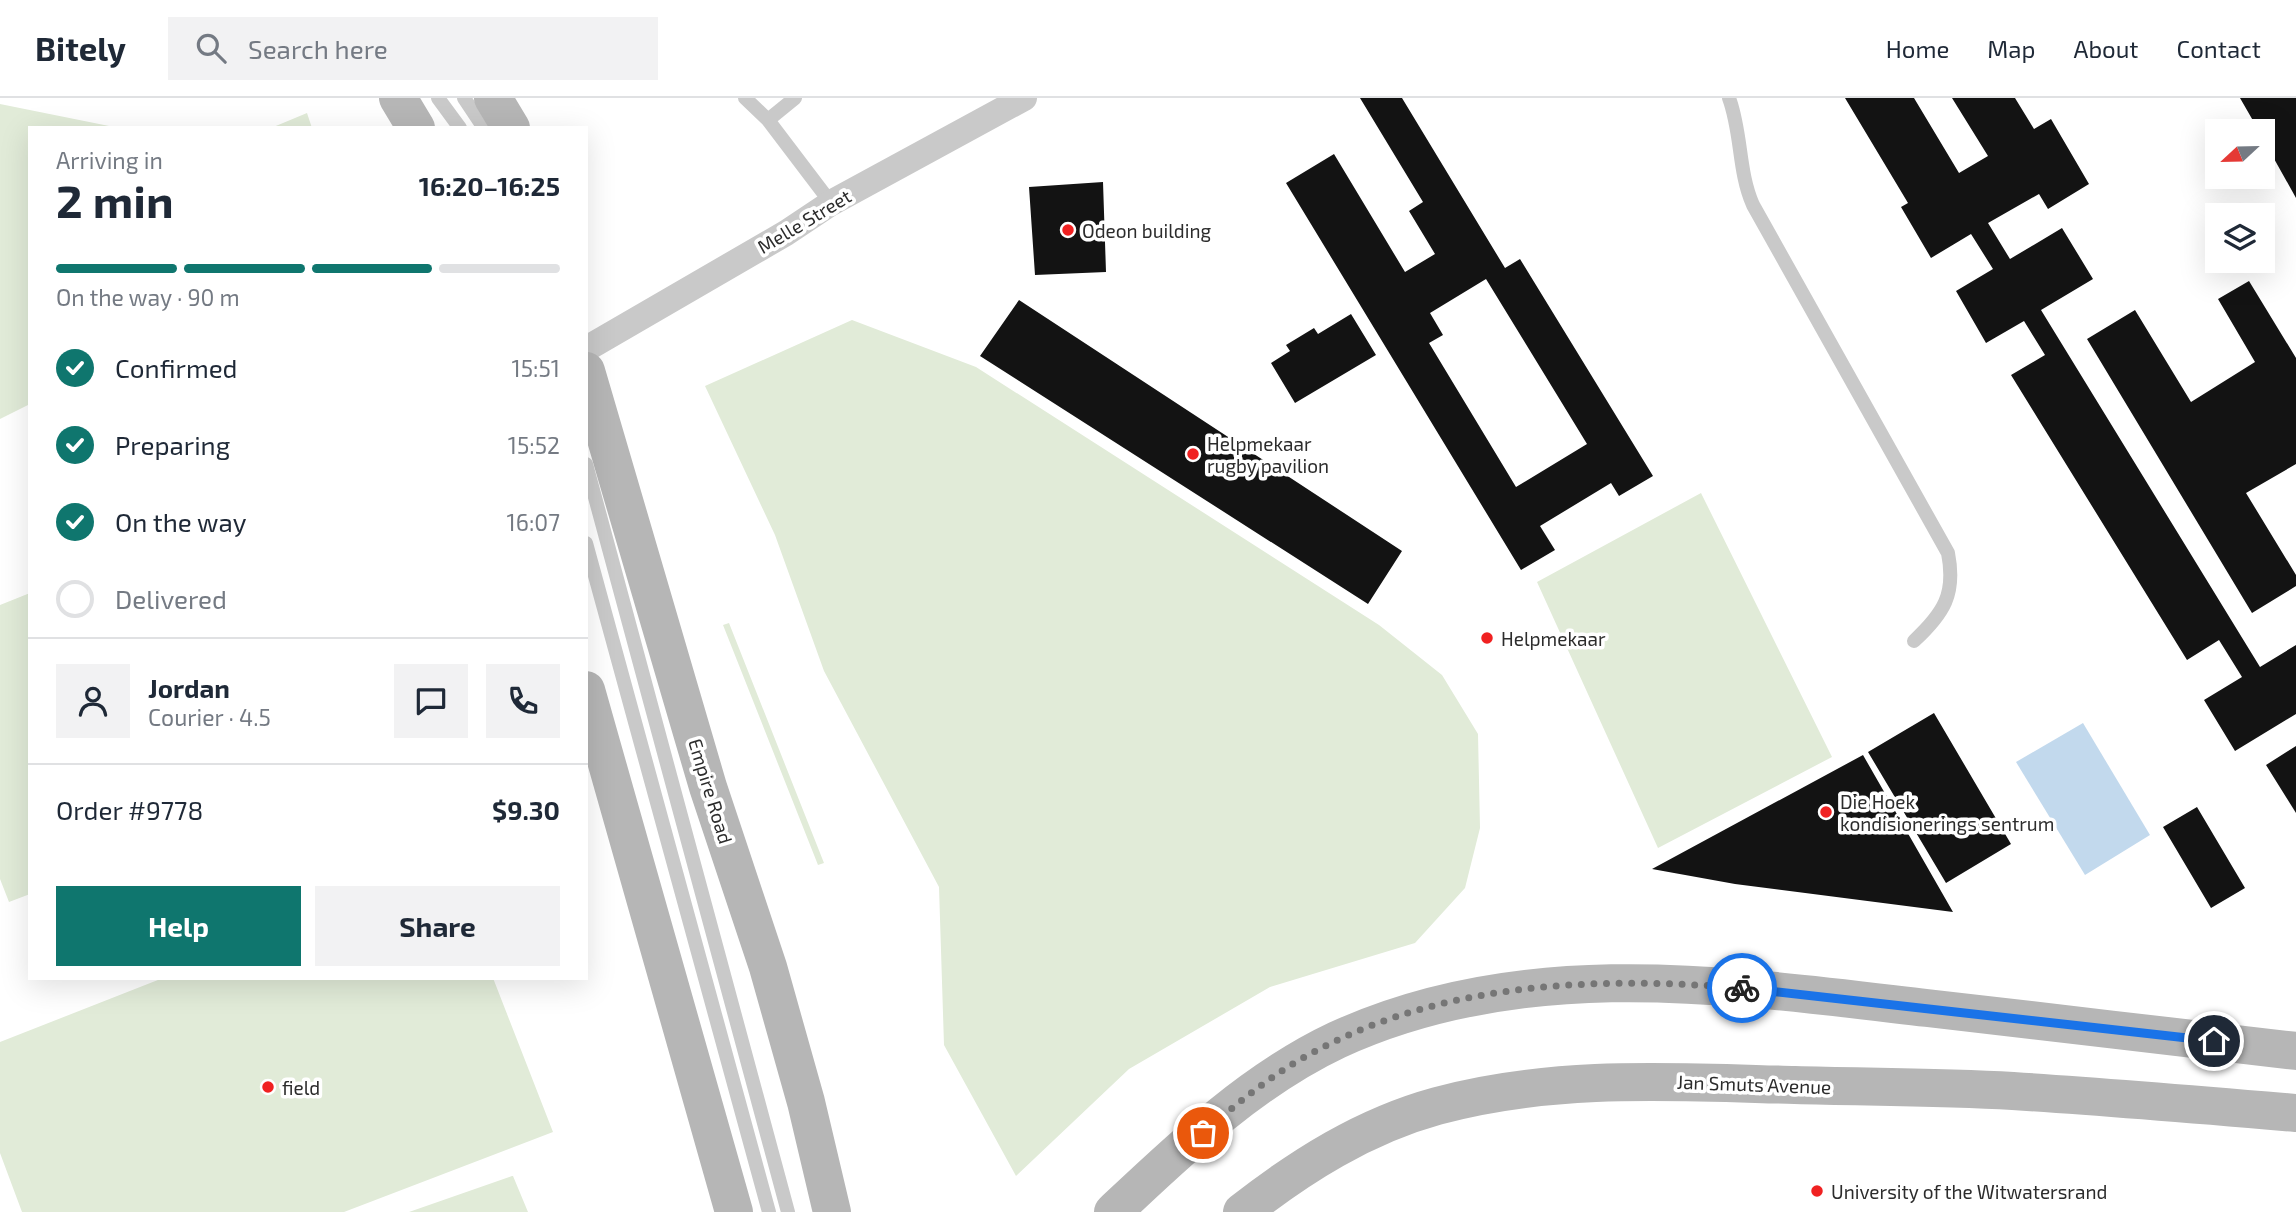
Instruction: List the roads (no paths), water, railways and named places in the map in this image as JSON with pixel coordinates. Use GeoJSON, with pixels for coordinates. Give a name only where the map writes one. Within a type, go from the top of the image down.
{"type":"FeatureCollection","features":[{"type":"Feature","properties":{"kind":"main road"},"geometry":{"type":"LineString","coordinates":[[398,98],[415,126]]}},
{"type":"Feature","properties":{"kind":"main road"},"geometry":{"type":"LineString","coordinates":[[493,98],[510,126]]}},
{"type":"Feature","properties":{"kind":"main road","name":"Empire Road"},"geometry":{"type":"LineString","coordinates":[[588,378],[708,787],[768,967],[806,1102],[832,1212]]}},
{"type":"Feature","properties":{"kind":"main road"},"geometry":{"type":"LineString","coordinates":[[588,697],[734,1212]]}},
{"type":"Feature","properties":{"kind":"main road"},"geometry":{"type":"LineString","coordinates":[[1113,1212],[1163,1165],[1261,1084],[1301,1059],[1338,1040],[1396,1017],[1458,998],[1514,990],[1573,983],[1667,982],[1801,993],[2296,1051]]}},
{"type":"Feature","properties":{"kind":"main road","name":"Jan Smuts Avenue"},"geometry":{"type":"LineString","coordinates":[[1242,1212],[1322,1155],[1373,1129],[1436,1106],[1507,1091],[1569,1084],[1657,1081],[2012,1091],[2296,1113]]}},
{"type":"Feature","properties":{"kind":"main road"},"geometry":{"type":"LineString","coordinates":[[722,1165],[722,1212]]}},
{"type":"Feature","properties":{"kind":"street","name":"Melle Street"},"geometry":{"type":"LineString","coordinates":[[588,348],[786,233],[831,203],[1024,98]]}},
{"type":"Feature","properties":{"kind":"lane"},"geometry":{"type":"LineString","coordinates":[[438,98],[459,126]]}},
{"type":"Feature","properties":{"kind":"lane"},"geometry":{"type":"LineString","coordinates":[[464,98],[483,126]]}},
{"type":"Feature","properties":{"kind":"lane"},"geometry":{"type":"LineString","coordinates":[[745,98],[768,120],[831,203]]}},
{"type":"Feature","properties":{"kind":"lane"},"geometry":{"type":"LineString","coordinates":[[768,120],[795,98]]}},
{"type":"Feature","properties":{"kind":"lane"},"geometry":{"type":"LineString","coordinates":[[1729,98],[1740,136],[1744,182],[1753,205],[1948,553],[1952,575],[1950,594],[1931,625],[1914,641]]}},
{"type":"Feature","properties":{"kind":"lane"},"geometry":{"type":"LineString","coordinates":[[588,471],[788,1212]]}},
{"type":"Feature","properties":{"kind":"lane"},"geometry":{"type":"LineString","coordinates":[[588,550],[769,1212]]}},
{"type":"Feature","properties":{"kind":"water"},"geometry":{"type":"Polygon","coordinates":[[[2083,723],[2150,835],[2085,875],[2016,762],[2083,723]]]}},
{"type":"Feature","properties":{"kind":"place","name":"Odeon building"},"geometry":{"type":"Point","coordinates":[1068,230]}},
{"type":"Feature","properties":{"kind":"place","name":"Helpmekaar rugby pavilion"},"geometry":{"type":"Point","coordinates":[1193,454]}},
{"type":"Feature","properties":{"kind":"place","name":"Helpmekaar"},"geometry":{"type":"Point","coordinates":[1487,638]}},
{"type":"Feature","properties":{"kind":"place","name":"Die Hoek kondisionerings sentrum"},"geometry":{"type":"Point","coordinates":[1826,812]}},
{"type":"Feature","properties":{"kind":"place","name":"field"},"geometry":{"type":"Point","coordinates":[268,1087]}},
{"type":"Feature","properties":{"kind":"place","name":"University of the Witwatersrand"},"geometry":{"type":"Point","coordinates":[1817,1191]}}]}
